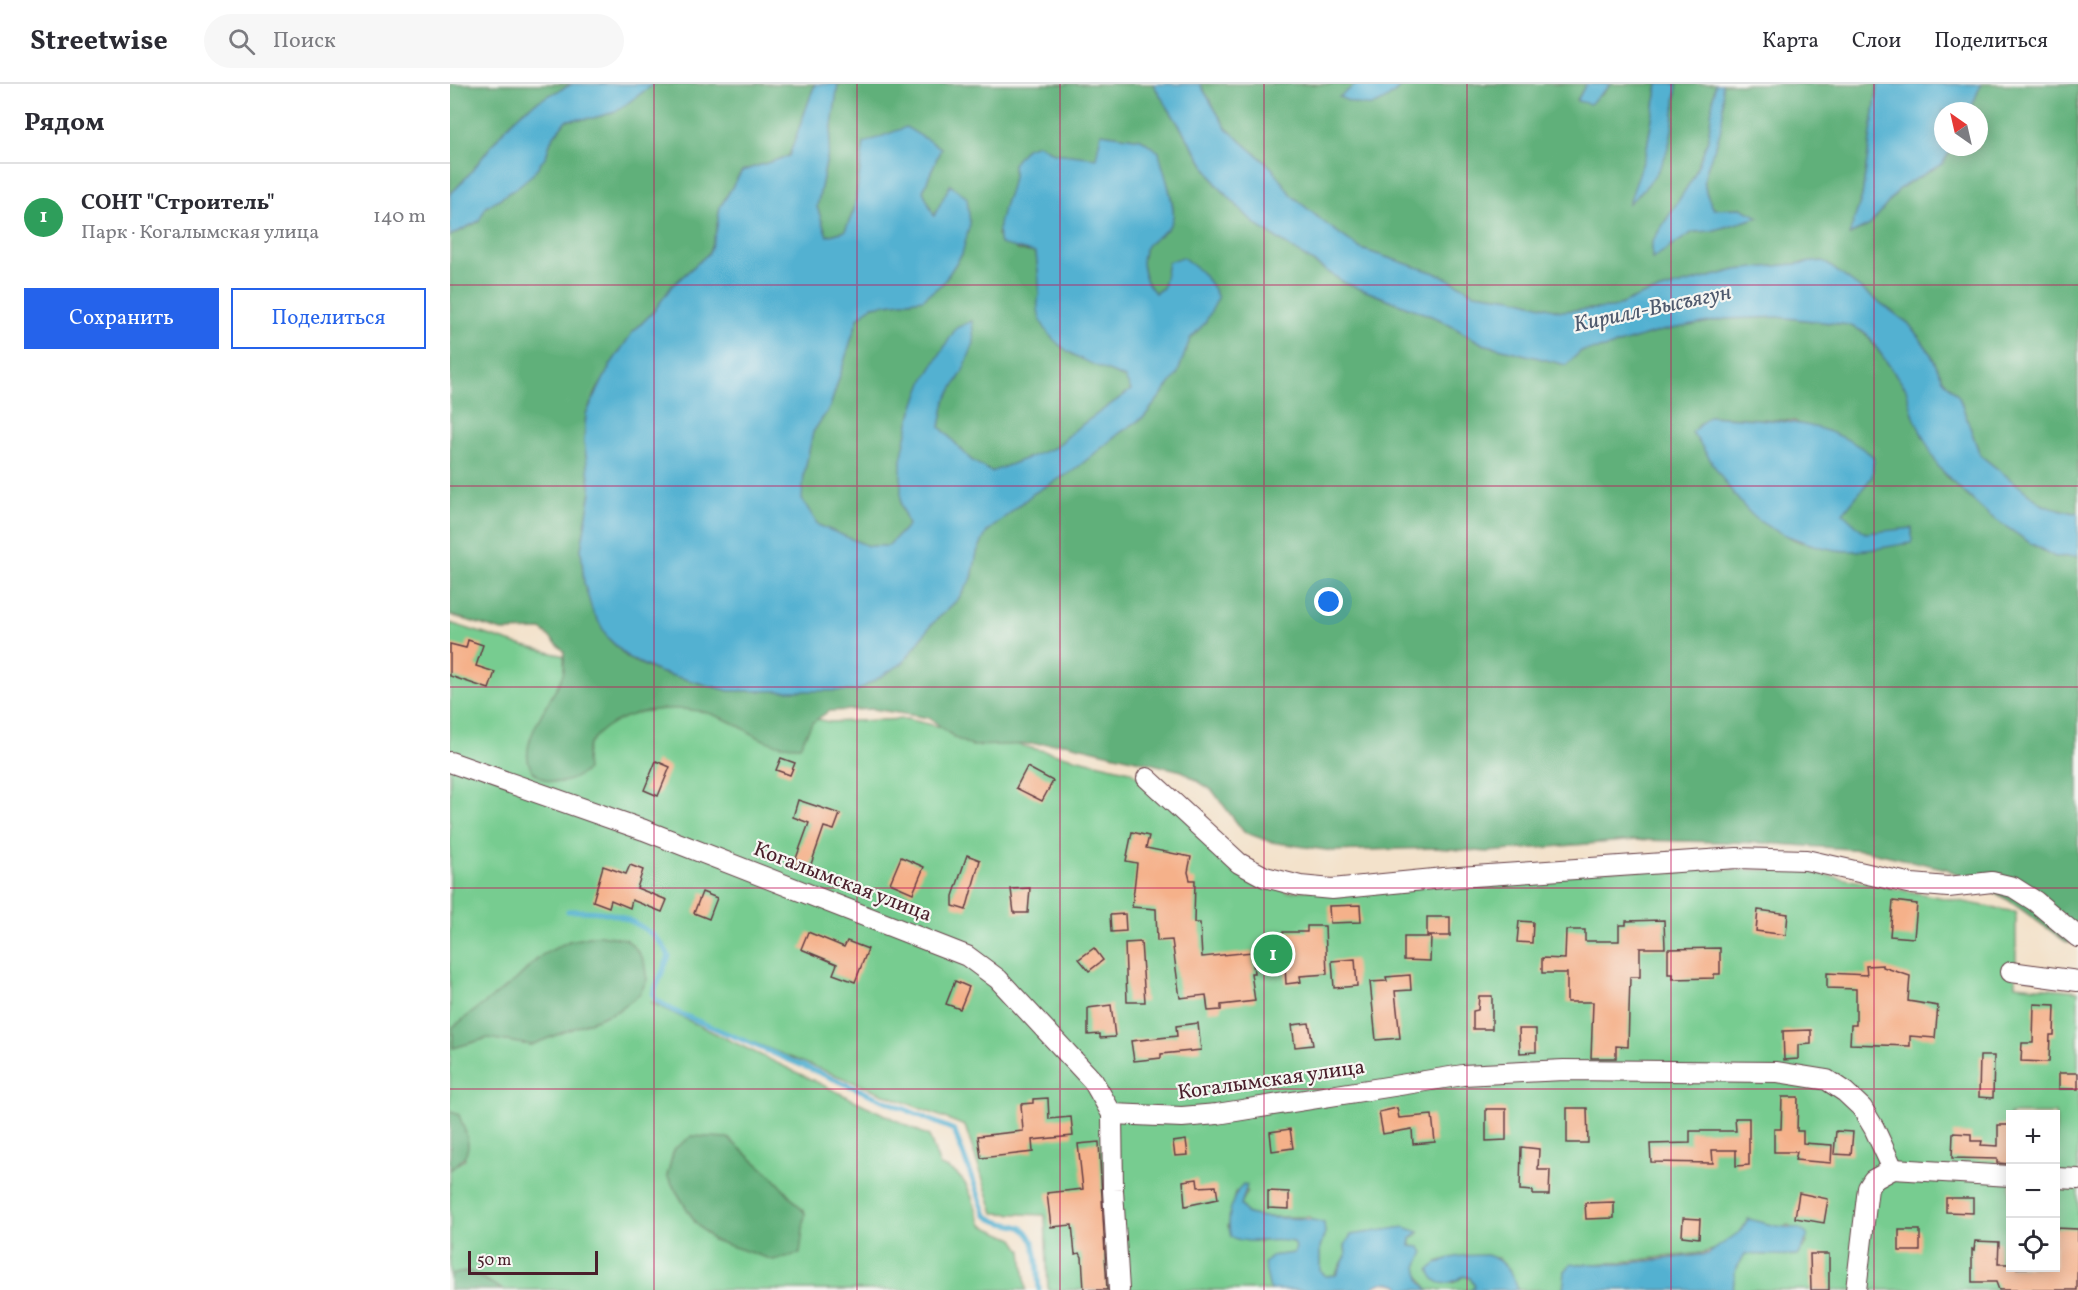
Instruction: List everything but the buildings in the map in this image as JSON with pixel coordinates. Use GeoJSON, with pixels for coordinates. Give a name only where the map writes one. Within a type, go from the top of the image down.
{"type":"FeatureCollection","features":[{"type":"Feature","properties":{"kind":"street","name":"Когалымская улица"},"geometry":{"type":"LineString","coordinates":[[450,762],[644,830],[967,956],[998,979],[1093,1081],[1112,1114],[1182,1117],[1217,1114],[1462,1076],[1516,1072],[1777,1072],[1827,1080],[1845,1092],[1862,1108],[1893,1169]]}},
{"type":"Feature","properties":{"kind":"street"},"geometry":{"type":"LineString","coordinates":[[1147,778],[1239,863],[1265,877],[1299,886],[1332,889],[1434,879],[1737,858],[1806,860],[1912,884],[1948,887],[1992,882],[2013,887],[2035,901],[2078,937]]}},
{"type":"Feature","properties":{"kind":"street"},"geometry":{"type":"LineString","coordinates":[[2011,972],[2078,981]]}},
{"type":"Feature","properties":{"kind":"street"},"geometry":{"type":"LineString","coordinates":[[1112,1114],[1113,1190],[1119,1290]]}},
{"type":"Feature","properties":{"kind":"street"},"geometry":{"type":"LineString","coordinates":[[1856,1290],[1868,1188],[1873,1180],[1893,1169],[2006,1176]]}},
{"type":"Feature","properties":{"kind":"street"},"geometry":{"type":"LineString","coordinates":[[2060,1178],[2078,1179]]}},
{"type":"Feature","properties":{"kind":"green space"},"geometry":{"type":"Polygon","coordinates":[[[450,84],[572,84],[538,101],[510,123],[469,175],[450,194],[450,84]]]}},
{"type":"Feature","properties":{"kind":"green space"},"geometry":{"type":"Polygon","coordinates":[[[654,84],[815,84],[789,156],[742,171],[720,207],[716,232],[709,253],[672,286],[654,311],[632,333],[597,390],[586,414],[584,441],[591,492],[581,549],[584,583],[608,638],[629,659],[659,672],[729,691],[790,690],[903,663],[931,625],[958,599],[972,578],[977,552],[987,532],[1034,493],[1073,471],[1121,432],[1144,417],[1177,375],[1190,339],[1205,323],[1168,263],[1163,288],[1155,293],[1144,274],[1142,259],[1147,245],[1163,233],[1173,216],[1170,193],[1158,152],[1141,139],[1102,133],[1096,159],[1054,153],[1038,144],[1013,164],[1011,190],[997,235],[1018,250],[1036,253],[1040,287],[1038,309],[1058,344],[1072,354],[1126,378],[1131,390],[1076,429],[1056,447],[992,472],[971,460],[940,427],[945,402],[970,352],[971,321],[901,504],[908,525],[888,546],[868,546],[818,525],[801,499],[804,474],[813,432],[830,407],[858,317],[872,306],[923,299],[943,283],[962,254],[950,186],[934,217],[923,191],[941,148],[864,143],[854,210],[845,231],[827,236],[817,207],[838,84],[1153,84],[1217,185],[1255,224],[1345,283],[1439,319],[1483,344],[1566,365],[1581,351],[1605,348],[1661,331],[1725,319],[1778,317],[1849,325],[1865,333],[1907,389],[1914,417],[1938,466],[1950,480],[1989,515],[2032,544],[2055,557],[2078,556],[2078,945],[2065,941],[2008,900],[1947,869],[1863,850],[1764,843],[1637,840],[1488,852],[1436,848],[1333,851],[1271,842],[1244,832],[1212,790],[1182,771],[1065,743],[972,746],[957,739],[929,718],[873,709],[829,711],[812,723],[800,746],[766,741],[735,724],[710,714],[679,709],[647,711],[618,721],[595,737],[588,746],[587,770],[574,778],[564,782],[554,782],[534,773],[528,761],[528,746],[541,714],[563,674],[564,651],[542,630],[502,631],[450,615],[450,236],[478,222],[486,207],[515,189],[546,156],[551,140],[566,120],[593,118],[615,112],[654,84]],[[1709,416],[1692,432],[1742,494],[1789,537],[1812,544],[1841,546],[1912,543],[1912,529],[1865,533],[1842,513],[1872,477],[1795,421],[1709,416]]]}},
{"type":"Feature","properties":{"kind":"green space"},"geometry":{"type":"Polygon","coordinates":[[[1200,84],[1357,84],[1340,97],[1391,96],[1403,84],[1586,84],[1577,100],[1601,95],[1611,84],[1658,84],[1646,153],[1630,202],[1655,175],[1663,162],[1671,135],[1677,84],[1715,84],[1708,140],[1693,178],[1652,242],[1652,258],[1693,232],[1712,231],[1758,217],[1741,208],[1714,209],[1706,191],[1706,170],[1721,115],[1722,84],[1878,84],[1862,196],[1850,235],[1870,225],[1900,188],[1942,164],[1947,156],[1988,156],[1988,102],[1974,102],[1981,84],[2078,84],[2078,512],[2043,505],[1980,455],[1959,397],[1943,379],[1929,351],[1909,324],[1823,261],[1736,270],[1642,295],[1613,308],[1561,311],[1512,298],[1474,293],[1441,275],[1361,249],[1291,195],[1272,168],[1226,128],[1200,84]]]}},
{"type":"Feature","properties":{"kind":"green space"},"geometry":{"type":"Polygon","coordinates":[[[450,623],[516,644],[829,722],[907,719],[1130,771],[1287,892],[1523,869],[1799,870],[2016,912],[2016,985],[2078,991],[2078,1290],[1733,1290],[1735,1271],[1745,1254],[1797,1256],[1807,1242],[1789,1225],[1778,1227],[1748,1219],[1740,1232],[1730,1241],[1708,1252],[1613,1263],[1571,1264],[1565,1271],[1563,1290],[1518,1290],[1509,1270],[1498,1258],[1460,1257],[1437,1262],[1453,1283],[1464,1276],[1470,1278],[1476,1286],[1471,1290],[1429,1290],[1418,1273],[1413,1259],[1411,1239],[1419,1233],[1404,1227],[1345,1245],[1346,1256],[1335,1275],[1326,1276],[1320,1271],[1320,1247],[1325,1233],[1309,1217],[1256,1217],[1246,1213],[1241,1205],[1247,1191],[1235,1192],[1228,1227],[1259,1242],[1276,1238],[1292,1242],[1296,1247],[1295,1253],[1271,1256],[1265,1263],[1270,1290],[1048,1290],[1045,1215],[994,1213],[965,1126],[650,1002],[929,1136],[940,1166],[958,1175],[964,1181],[982,1225],[1014,1239],[1022,1251],[1026,1290],[503,1290],[469,1271],[450,1275],[450,1170],[465,1159],[459,1115],[450,1111],[450,623]],[[538,958],[517,979],[453,1027],[453,1048],[488,1038],[531,1045],[617,1011],[636,997],[538,958]],[[728,1138],[667,1176],[695,1222],[713,1240],[805,1213],[774,1178],[728,1138]]]}},
{"type":"Feature","properties":{"kind":"green space"},"geometry":{"type":"Polygon","coordinates":[[[600,935],[626,939],[637,950],[644,961],[647,980],[639,995],[617,1011],[531,1045],[488,1038],[453,1048],[453,1027],[517,979],[542,955],[569,941],[600,935]]]}},
{"type":"Feature","properties":{"kind":"green space"},"geometry":{"type":"Polygon","coordinates":[[[450,1111],[459,1115],[468,1146],[464,1157],[450,1170],[450,1111]]]}},
{"type":"Feature","properties":{"kind":"green space"},"geometry":{"type":"Polygon","coordinates":[[[692,1136],[728,1138],[774,1178],[805,1213],[800,1254],[773,1260],[713,1240],[695,1222],[667,1176],[674,1149],[692,1136]]]}},
{"type":"Feature","properties":{"kind":"green space"},"geometry":{"type":"Polygon","coordinates":[[[469,1271],[503,1290],[450,1290],[450,1275],[469,1271]]]}},
{"type":"Feature","properties":{"kind":"water"},"geometry":{"type":"Polygon","coordinates":[[[572,84],[654,84],[615,112],[593,118],[566,120],[551,140],[546,156],[533,174],[515,189],[486,207],[479,221],[450,236],[450,194],[469,175],[510,123],[538,101],[572,84]]]}},
{"type":"Feature","properties":{"kind":"water"},"geometry":{"type":"Polygon","coordinates":[[[815,84],[838,84],[817,207],[827,236],[845,231],[854,210],[864,143],[906,127],[941,148],[923,191],[934,216],[950,185],[967,198],[970,224],[962,254],[943,283],[923,299],[872,306],[858,318],[830,407],[813,432],[804,474],[802,499],[818,525],[868,546],[888,546],[908,525],[901,504],[901,460],[911,414],[924,380],[956,328],[972,321],[974,343],[962,373],[945,401],[940,427],[971,460],[991,472],[1056,447],[1076,429],[1131,390],[1125,378],[1072,354],[1050,335],[1042,323],[1038,309],[1036,253],[1000,244],[999,223],[1012,184],[1013,164],[1026,148],[1038,144],[1054,153],[1096,158],[1101,133],[1141,139],[1159,152],[1170,193],[1173,216],[1163,233],[1147,245],[1142,259],[1144,274],[1155,293],[1163,288],[1168,262],[1182,257],[1203,275],[1218,298],[1205,323],[1190,339],[1177,375],[1144,417],[1121,432],[1073,471],[1034,493],[987,532],[977,552],[972,578],[958,599],[931,625],[903,663],[857,691],[729,691],[659,672],[629,658],[608,638],[592,610],[584,583],[581,549],[591,492],[584,441],[586,414],[611,364],[632,333],[654,311],[672,286],[709,253],[716,232],[720,207],[742,171],[789,156],[815,84]]]}},
{"type":"Feature","properties":{"kind":"water","name":"Кирилл-Высъягун"},"geometry":{"type":"Polygon","coordinates":[[[1153,84],[1200,84],[1226,128],[1272,168],[1291,195],[1326,224],[1361,249],[1441,275],[1474,293],[1512,298],[1561,311],[1613,308],[1642,295],[1736,270],[1823,261],[1909,324],[1929,351],[1943,379],[1959,397],[1980,455],[2043,505],[2078,512],[2078,556],[2055,557],[2032,544],[1989,515],[1951,480],[1938,466],[1923,437],[1914,417],[1906,389],[1866,333],[1849,325],[1778,317],[1725,319],[1661,331],[1605,348],[1581,351],[1566,365],[1483,344],[1439,319],[1345,283],[1255,224],[1217,185],[1153,84]]]}},
{"type":"Feature","properties":{"kind":"water"},"geometry":{"type":"Polygon","coordinates":[[[1357,84],[1403,84],[1388,98],[1374,105],[1358,104],[1339,97],[1357,84]]]}},
{"type":"Feature","properties":{"kind":"water"},"geometry":{"type":"Polygon","coordinates":[[[1586,84],[1611,84],[1590,104],[1577,101],[1586,84]]]}},
{"type":"Feature","properties":{"kind":"water"},"geometry":{"type":"Polygon","coordinates":[[[1658,84],[1677,84],[1668,149],[1655,176],[1629,203],[1646,153],[1658,84]]]}},
{"type":"Feature","properties":{"kind":"water"},"geometry":{"type":"Polygon","coordinates":[[[1715,84],[1722,84],[1723,114],[1717,143],[1706,170],[1705,188],[1708,198],[1714,209],[1741,208],[1759,217],[1711,231],[1693,232],[1652,259],[1652,242],[1693,178],[1708,140],[1715,84]]]}},
{"type":"Feature","properties":{"kind":"water"},"geometry":{"type":"Polygon","coordinates":[[[1878,84],[1981,84],[1974,102],[1934,102],[1934,156],[1947,156],[1942,164],[1900,188],[1870,225],[1849,235],[1862,196],[1878,84]]]}},
{"type":"Feature","properties":{"kind":"water"},"geometry":{"type":"Polygon","coordinates":[[[1709,416],[1795,423],[1835,434],[1855,444],[1874,457],[1872,477],[1843,513],[1865,533],[1912,528],[1912,543],[1867,550],[1841,550],[1813,545],[1771,528],[1751,514],[1734,495],[1692,432],[1709,416]]]}},
{"type":"Feature","properties":{"kind":"water"},"geometry":{"type":"Polygon","coordinates":[[[1243,1184],[1247,1185],[1241,1205],[1246,1213],[1255,1216],[1305,1219],[1324,1223],[1325,1233],[1320,1247],[1320,1271],[1326,1276],[1336,1275],[1346,1256],[1345,1245],[1351,1235],[1404,1227],[1419,1232],[1411,1239],[1410,1246],[1420,1247],[1424,1252],[1417,1267],[1421,1282],[1429,1290],[1402,1290],[1399,1285],[1387,1282],[1380,1283],[1370,1290],[1270,1290],[1264,1264],[1271,1256],[1294,1253],[1296,1247],[1292,1242],[1246,1241],[1231,1237],[1229,1224],[1231,1209],[1235,1195],[1243,1184]]]}},
{"type":"Feature","properties":{"kind":"water"},"geometry":{"type":"Polygon","coordinates":[[[1748,1219],[1797,1228],[1808,1236],[1797,1256],[1745,1254],[1735,1271],[1733,1290],[1563,1290],[1565,1271],[1571,1264],[1620,1264],[1708,1254],[1742,1230],[1748,1219]]]}},
{"type":"Feature","properties":{"kind":"water"},"geometry":{"type":"Polygon","coordinates":[[[1487,1255],[1498,1260],[1507,1268],[1518,1290],[1471,1290],[1475,1286],[1470,1278],[1464,1276],[1453,1282],[1439,1283],[1429,1270],[1449,1258],[1487,1255]]]}},
{"type":"Feature","properties":{"kind":"waterway"},"geometry":{"type":"LineString","coordinates":[[568,911],[597,911],[615,915],[643,928],[659,941],[669,956],[653,994],[656,1000],[674,1011],[954,1130],[986,1215],[997,1221],[1024,1229],[1030,1236],[1036,1253],[1039,1290]]}},
{"type":"Feature","properties":{"kind":"place","name":"СОНТ \"Строитель\""},"geometry":{"type":"Point","coordinates":[1273,954]}}]}
